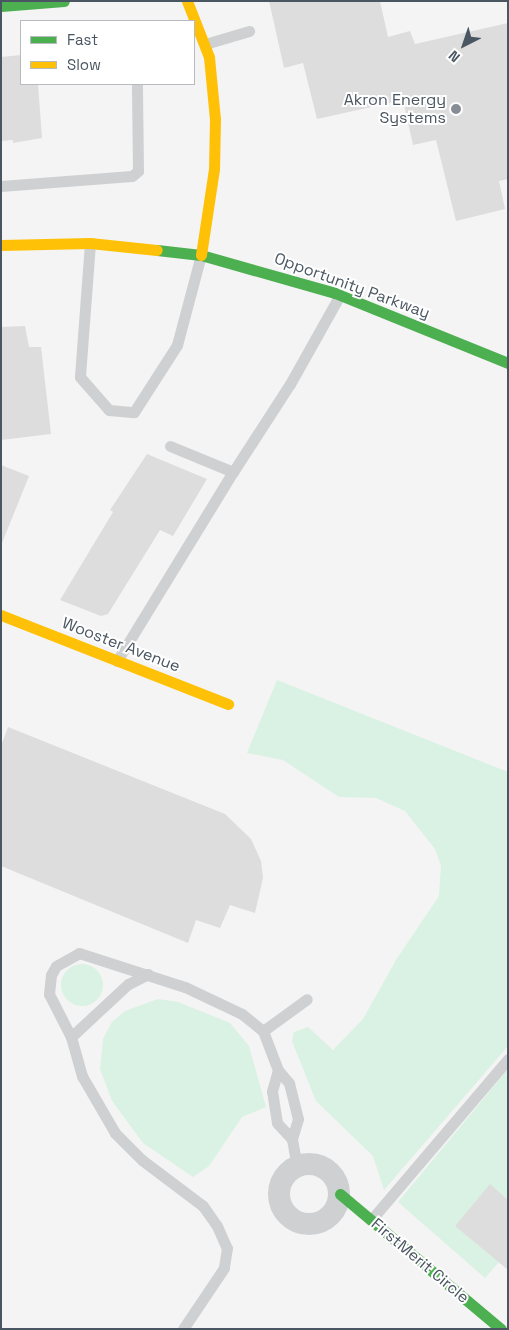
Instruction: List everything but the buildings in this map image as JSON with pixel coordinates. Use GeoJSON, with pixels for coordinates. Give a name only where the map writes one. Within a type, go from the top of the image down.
{"type":"FeatureCollection","features":[{"type":"Feature","properties":{"kind":"street"},"geometry":{"type":"LineString","coordinates":[[1,6],[64,1]]}},
{"type":"Feature","properties":{"kind":"street"},"geometry":{"type":"LineString","coordinates":[[186,1],[194,20]]}},
{"type":"Feature","properties":{"kind":"street"},"geometry":{"type":"LineString","coordinates":[[195,21],[205,44],[208,57],[215,138],[200,254]]}},
{"type":"Feature","properties":{"kind":"street","name":"Opportunity Parkway"},"geometry":{"type":"LineString","coordinates":[[1,245],[90,243],[200,254],[340,295],[508,363]]}},
{"type":"Feature","properties":{"kind":"street","name":"Wooster Avenue"},"geometry":{"type":"LineString","coordinates":[[1,615],[228,704]]}},
{"type":"Feature","properties":{"kind":"street","name":"FirstMerit Circle"},"geometry":{"type":"LineString","coordinates":[[297,1166],[307,1164],[325,1169],[340,1194],[500,1329]]}},
{"type":"Feature","properties":{"kind":"street"},"geometry":{"type":"LineString","coordinates":[[297,1166],[283,1179],[279,1198],[282,1208],[296,1221],[306,1224],[325,1220],[340,1194]]}},
{"type":"Feature","properties":{"kind":"lane"},"geometry":{"type":"LineString","coordinates":[[205,44],[249,31]]}},
{"type":"Feature","properties":{"kind":"lane"},"geometry":{"type":"LineString","coordinates":[[195,59],[208,57]]}},
{"type":"Feature","properties":{"kind":"lane"},"geometry":{"type":"LineString","coordinates":[[1,186],[132,176],[138,171],[137,85]]}},
{"type":"Feature","properties":{"kind":"lane"},"geometry":{"type":"LineString","coordinates":[[90,243],[80,377],[109,410],[134,412],[177,345],[200,254]]}},
{"type":"Feature","properties":{"kind":"lane"},"geometry":{"type":"LineString","coordinates":[[118,661],[223,482],[233,472],[290,384],[340,295]]}},
{"type":"Feature","properties":{"kind":"lane"},"geometry":{"type":"LineString","coordinates":[[170,446],[233,472]]}},
{"type":"Feature","properties":{"kind":"lane"},"geometry":{"type":"LineString","coordinates":[[183,1329],[224,1268],[227,1248],[218,1226],[203,1206],[142,1160],[115,1133],[82,1076],[71,1037],[49,994],[56,966],[79,953],[148,974],[242,1014],[263,1031],[278,1070],[289,1083],[298,1119],[292,1139],[297,1166]]}},
{"type":"Feature","properties":{"kind":"lane"},"geometry":{"type":"LineString","coordinates":[[71,1037],[128,984],[148,974]]}},
{"type":"Feature","properties":{"kind":"lane"},"geometry":{"type":"LineString","coordinates":[[263,1031],[307,999]]}},
{"type":"Feature","properties":{"kind":"lane"},"geometry":{"type":"LineString","coordinates":[[371,1220],[508,1059]]}},
{"type":"Feature","properties":{"kind":"lane"},"geometry":{"type":"LineString","coordinates":[[278,1070],[272,1091],[277,1123],[292,1139]]}},
{"type":"Feature","properties":{"kind":"green space"},"geometry":{"type":"Polygon","coordinates":[[[277,680],[508,772],[508,1046],[384,1190],[373,1156],[316,1101],[292,1041],[294,1032],[308,1027],[333,1050],[363,1019],[396,960],[439,896],[441,866],[435,849],[405,811],[376,798],[339,797],[283,760],[247,753],[277,680]]]}},
{"type":"Feature","properties":{"kind":"green space"},"geometry":{"type":"Polygon","coordinates":[[[78,964],[86,964],[97,970],[103,985],[97,1000],[86,1006],[78,1006],[67,1000],[61,989],[61,981],[67,970],[78,964]]]}},
{"type":"Feature","properties":{"kind":"green space"},"geometry":{"type":"Polygon","coordinates":[[[158,999],[178,1002],[230,1023],[249,1046],[266,1107],[242,1117],[209,1166],[193,1177],[143,1143],[112,1101],[100,1069],[103,1039],[112,1022],[125,1011],[158,999]]]}},
{"type":"Feature","properties":{"kind":"green space"},"geometry":{"type":"Polygon","coordinates":[[[508,1069],[508,1200],[490,1185],[455,1226],[499,1262],[485,1278],[398,1202],[508,1069]]]}},
{"type":"Feature","properties":{"kind":"traffic: fast"},"geometry":{"type":"LineString","coordinates":[[1,6],[64,1]]}},
{"type":"Feature","properties":{"kind":"traffic: fast"},"geometry":{"type":"LineString","coordinates":[[157,250],[201,255],[335,293],[508,363]]}},
{"type":"Feature","properties":{"kind":"traffic: fast"},"geometry":{"type":"LineString","coordinates":[[340,1194],[501,1329]]}},
{"type":"Feature","properties":{"kind":"traffic: slow"},"geometry":{"type":"LineString","coordinates":[[187,1],[194,20]]}},
{"type":"Feature","properties":{"kind":"traffic: slow"},"geometry":{"type":"LineString","coordinates":[[195,21],[209,57],[215,119],[214,169],[201,255]]}},
{"type":"Feature","properties":{"kind":"traffic: slow"},"geometry":{"type":"LineString","coordinates":[[1,245],[90,243],[157,250]]}},
{"type":"Feature","properties":{"kind":"traffic: slow"},"geometry":{"type":"LineString","coordinates":[[1,615],[228,704]]}},
{"type":"Feature","properties":{"kind":"place","name":"Akron Energy Systems"},"geometry":{"type":"Point","coordinates":[456,109]}}]}
